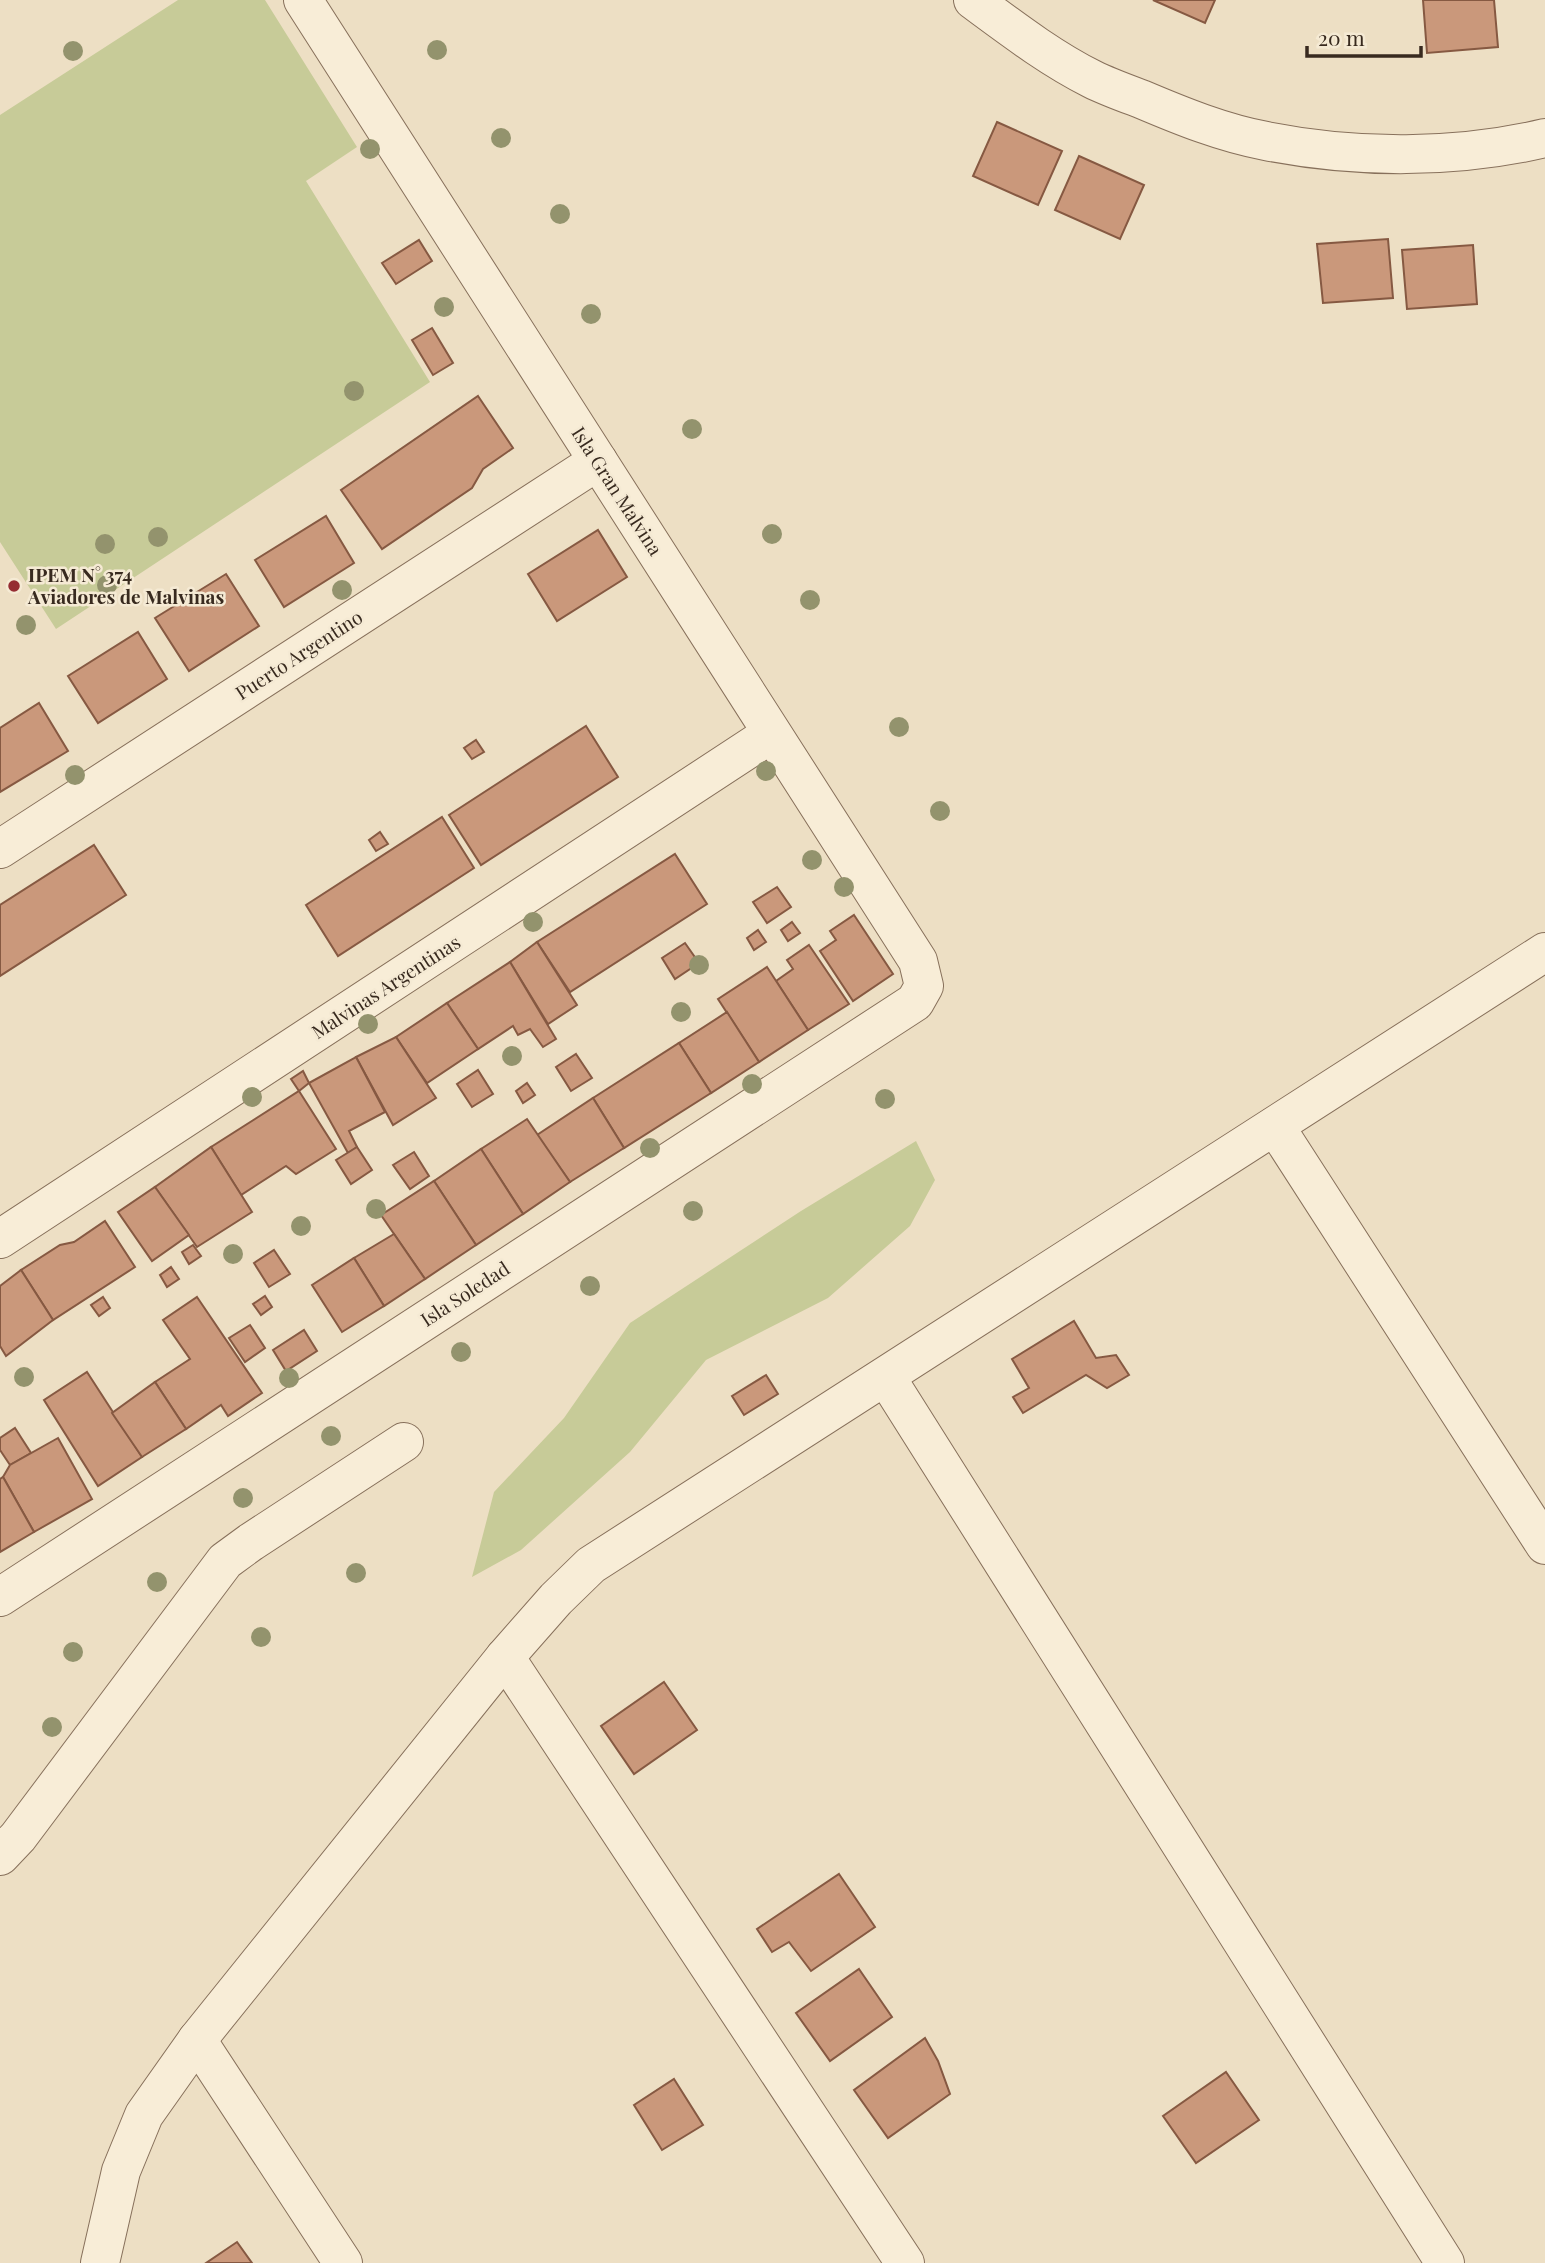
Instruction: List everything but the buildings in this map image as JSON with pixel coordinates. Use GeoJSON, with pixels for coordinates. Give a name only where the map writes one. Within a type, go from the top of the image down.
{"type":"FeatureCollection","features":[{"type":"Feature","properties":{"kind":"street","name":"Isla Gran Malvina"},"geometry":{"type":"LineString","coordinates":[[303,0],[918,961],[924,986]]}},
{"type":"Feature","properties":{"kind":"street"},"geometry":{"type":"LineString","coordinates":[[973,0],[1019,35],[1091,79],[1188,119],[1265,141],[1332,151],[1414,154],[1505,148],[1545,138]]}},
{"type":"Feature","properties":{"kind":"street","name":"Puerto Argentino"},"geometry":{"type":"LineString","coordinates":[[0,849],[598,461]]}},
{"type":"Feature","properties":{"kind":"street","name":"Malvinas Argentinas"},"geometry":{"type":"LineString","coordinates":[[0,1239],[771,734]]}},
{"type":"Feature","properties":{"kind":"street"},"geometry":{"type":"LineString","coordinates":[[100,2263],[121,2171],[144,2115],[197,2040],[505,1657],[556,1599],[591,1565],[1545,952]]}},
{"type":"Feature","properties":{"kind":"street","name":"Isla Soledad"},"geometry":{"type":"LineString","coordinates":[[0,1597],[915,1002],[924,986]]}},
{"type":"Feature","properties":{"kind":"street"},"geometry":{"type":"LineString","coordinates":[[1275,1126],[1545,1545]]}},
{"type":"Feature","properties":{"kind":"street"},"geometry":{"type":"LineString","coordinates":[[886,1377],[1445,2263]]}},
{"type":"Feature","properties":{"kind":"street"},"geometry":{"type":"LineString","coordinates":[[0,1856],[18,1837],[225,1562],[251,1542],[404,1442]]}},
{"type":"Feature","properties":{"kind":"street"},"geometry":{"type":"LineString","coordinates":[[505,1657],[905,2263]]}},
{"type":"Feature","properties":{"kind":"street"},"geometry":{"type":"LineString","coordinates":[[197,2040],[343,2263]]}},
{"type":"Feature","properties":{"kind":"green space"},"geometry":{"type":"Polygon","coordinates":[[[178,0],[265,0],[357,147],[306,181],[430,382],[56,629],[0,542],[0,115],[178,0]]]}},
{"type":"Feature","properties":{"kind":"green space"},"geometry":{"type":"Polygon","coordinates":[[[916,1141],[935,1180],[910,1226],[828,1298],[706,1360],[630,1452],[521,1550],[472,1577],[494,1492],[564,1418],[630,1323],[801,1211],[916,1141]]]}},
{"type":"Feature","properties":{"kind":"place","name":"IPEM N° 374 Aviadores de Malvinas"},"geometry":{"type":"Point","coordinates":[14,586]}}]}
